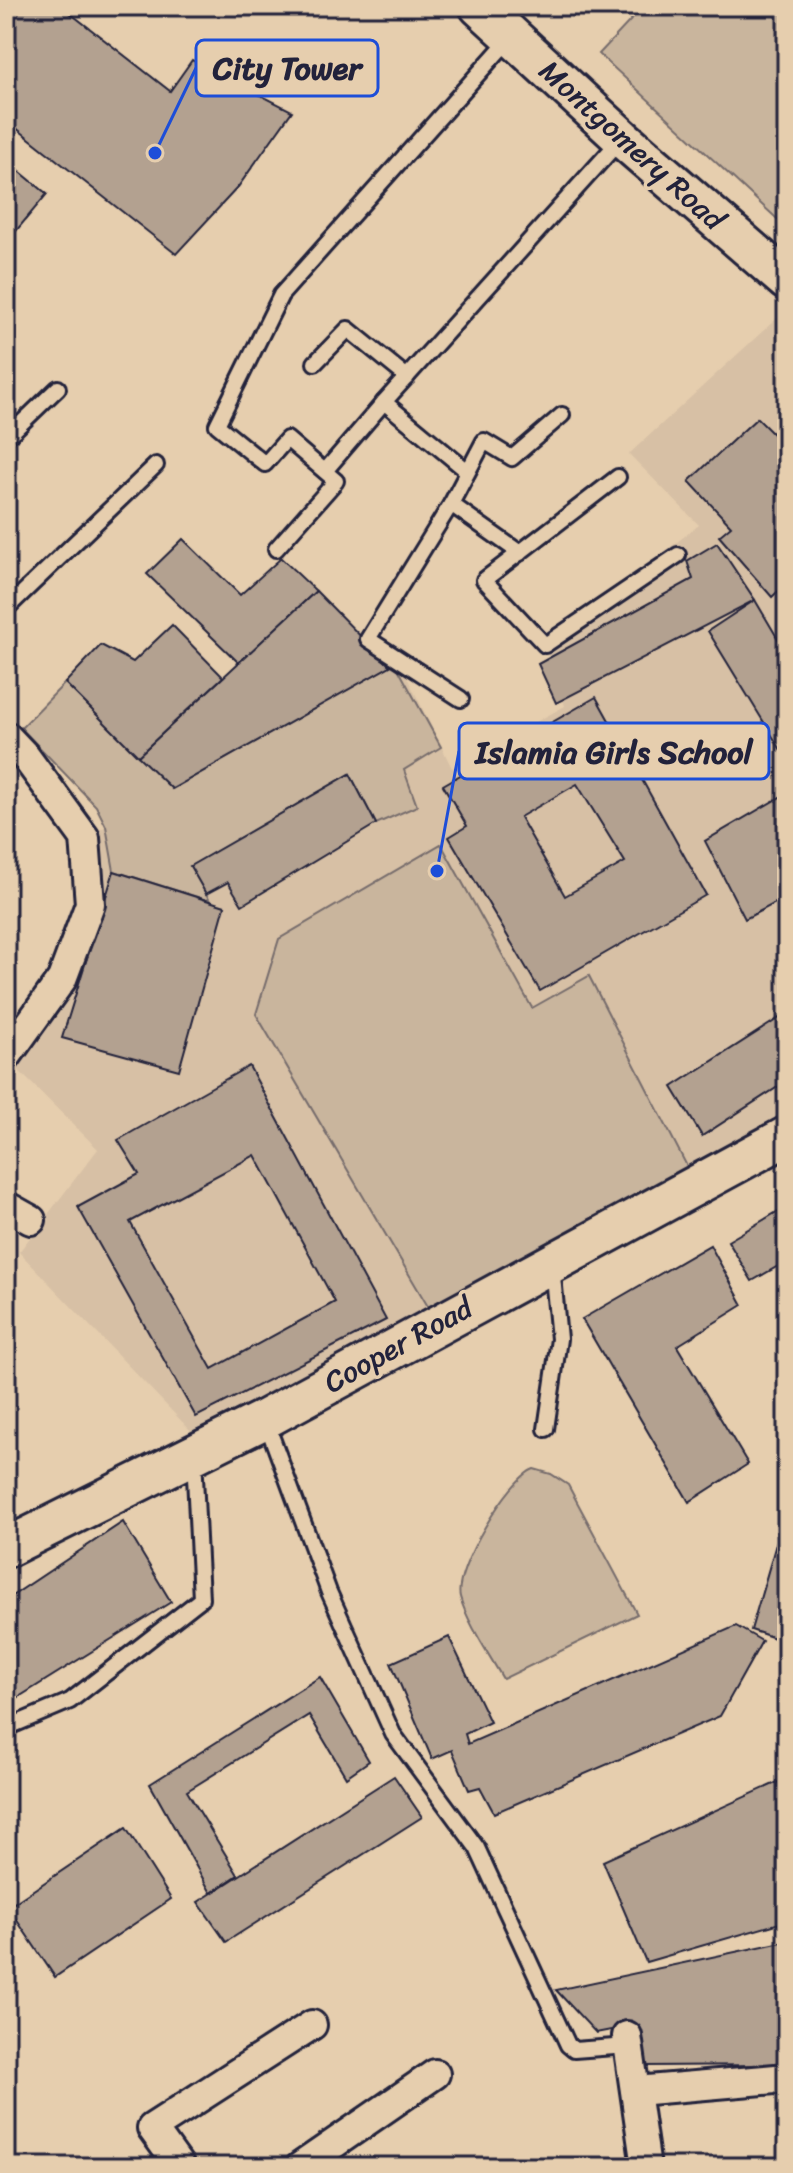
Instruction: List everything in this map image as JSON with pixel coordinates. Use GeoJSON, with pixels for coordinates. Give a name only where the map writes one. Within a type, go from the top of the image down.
{"type":"FeatureCollection","features":[{"type":"Feature","properties":{"kind":"main road","name":"Montgomery Road"},"geometry":{"type":"LineString","coordinates":[[479,6],[622,138],[787,281]]}},
{"type":"Feature","properties":{"kind":"main road","name":"Cooper Road"},"geometry":{"type":"LineString","coordinates":[[6,1548],[265,1419],[787,1136]]}},
{"type":"Feature","properties":{"kind":"street"},"geometry":{"type":"LineString","coordinates":[[6,736],[25,756],[85,838],[90,904],[62,979],[10,1043]]}},
{"type":"Feature","properties":{"kind":"street"},"geometry":{"type":"LineString","coordinates":[[6,1206],[31,1220]]}},
{"type":"Feature","properties":{"kind":"street"},"geometry":{"type":"LineString","coordinates":[[180,2167],[152,2128],[312,2025]]}},
{"type":"Feature","properties":{"kind":"street"},"geometry":{"type":"LineString","coordinates":[[627,2041],[646,2167]]}},
{"type":"Feature","properties":{"kind":"street"},"geometry":{"type":"LineString","coordinates":[[300,2167],[435,2074]]}},
{"type":"Feature","properties":{"kind":"street"},"geometry":{"type":"LineString","coordinates":[[636,2091],[787,2078]]}},
{"type":"Feature","properties":{"kind":"lane"},"geometry":{"type":"LineString","coordinates":[[276,549],[336,481],[287,439],[265,464],[217,425],[281,295],[511,36]]}},
{"type":"Feature","properties":{"kind":"lane"},"geometry":{"type":"LineString","coordinates":[[325,471],[622,138]]}},
{"type":"Feature","properties":{"kind":"lane"},"geometry":{"type":"LineString","coordinates":[[315,363],[348,329],[407,377]]}},
{"type":"Feature","properties":{"kind":"lane"},"geometry":{"type":"LineString","coordinates":[[6,438],[58,388]]}},
{"type":"Feature","properties":{"kind":"lane"},"geometry":{"type":"LineString","coordinates":[[384,402],[466,470]]}},
{"type":"Feature","properties":{"kind":"lane"},"geometry":{"type":"LineString","coordinates":[[461,699],[368,639],[451,504],[466,470],[484,441],[512,458],[562,415]]}},
{"type":"Feature","properties":{"kind":"lane"},"geometry":{"type":"LineString","coordinates":[[6,609],[156,465]]}},
{"type":"Feature","properties":{"kind":"lane"},"geometry":{"type":"LineString","coordinates":[[618,477],[484,580],[545,645],[678,555]]}},
{"type":"Feature","properties":{"kind":"lane"},"geometry":{"type":"LineString","coordinates":[[451,504],[520,553]]}},
{"type":"Feature","properties":{"kind":"lane"},"geometry":{"type":"LineString","coordinates":[[546,1429],[559,1339],[551,1262]]}},
{"type":"Feature","properties":{"kind":"lane"},"geometry":{"type":"LineString","coordinates":[[265,1419],[329,1592],[393,1734],[477,1848],[568,2045],[574,2050],[627,2041]]}},
{"type":"Feature","properties":{"kind":"lane"},"geometry":{"type":"LineString","coordinates":[[6,1728],[70,1701],[201,1599],[194,1456]]}},
{"type":"Feature","properties":{"kind":"shaded area"},"geometry":{"type":"Polygon","coordinates":[[[644,6],[787,6],[787,228],[599,54],[644,6]]]}},
{"type":"Feature","properties":{"kind":"shaded area"},"geometry":{"type":"Polygon","coordinates":[[[787,309],[787,1132],[193,1433],[19,1252],[98,1149],[6,1058],[90,904],[85,838],[399,661],[452,768],[565,706],[545,645],[699,525],[629,454],[787,309]]]}},
{"type":"Feature","properties":{"kind":"shaded area"},"geometry":{"type":"Polygon","coordinates":[[[395,663],[441,747],[404,770],[417,806],[376,824],[350,774],[191,866],[210,901],[114,871],[106,826],[96,806],[21,728],[65,683],[172,789],[395,663]]]}},
{"type":"Feature","properties":{"kind":"shaded area"},"geometry":{"type":"Polygon","coordinates":[[[441,844],[532,1008],[589,976],[691,1174],[430,1310],[256,1014],[279,939],[441,844]]]}},
{"type":"Feature","properties":{"kind":"shaded area"},"geometry":{"type":"Polygon","coordinates":[[[534,1469],[551,1474],[568,1485],[637,1614],[503,1679],[468,1617],[460,1597],[460,1584],[485,1526],[511,1489],[534,1469]]]}},
{"type":"Feature","properties":{"kind":"building"},"geometry":{"type":"Polygon","coordinates":[[[6,6],[61,6],[170,91],[192,60],[292,111],[238,187],[176,254],[6,120],[6,6]]]}},
{"type":"Feature","properties":{"kind":"building"},"geometry":{"type":"Polygon","coordinates":[[[6,160],[47,194],[6,243],[6,160]]]}},
{"type":"Feature","properties":{"kind":"building"},"geometry":{"type":"Polygon","coordinates":[[[757,418],[787,448],[787,583],[772,597],[719,536],[731,526],[689,481],[757,418]]]}},
{"type":"Feature","properties":{"kind":"building"},"geometry":{"type":"Polygon","coordinates":[[[183,539],[240,595],[281,558],[316,591],[239,663],[147,574],[183,539]]]}},
{"type":"Feature","properties":{"kind":"building"},"geometry":{"type":"Polygon","coordinates":[[[717,543],[755,600],[556,703],[538,664],[693,579],[687,561],[717,543]]]}},
{"type":"Feature","properties":{"kind":"building"},"geometry":{"type":"Polygon","coordinates":[[[316,591],[390,666],[172,789],[138,756],[316,591]]]}},
{"type":"Feature","properties":{"kind":"building"},"geometry":{"type":"Polygon","coordinates":[[[755,600],[787,654],[787,760],[708,631],[755,600]]]}},
{"type":"Feature","properties":{"kind":"building"},"geometry":{"type":"Polygon","coordinates":[[[172,625],[223,677],[138,756],[65,683],[101,645],[133,662],[172,625]]]}},
{"type":"Feature","properties":{"kind":"building"},"geometry":{"type":"Polygon","coordinates":[[[596,697],[706,895],[540,991],[449,837],[467,826],[443,785],[596,697]],[[577,784],[520,817],[565,896],[625,862],[577,784]]]}},
{"type":"Feature","properties":{"kind":"building"},"geometry":{"type":"Polygon","coordinates":[[[350,774],[376,824],[242,905],[228,882],[206,894],[190,866],[350,774]]]}},
{"type":"Feature","properties":{"kind":"building"},"geometry":{"type":"Polygon","coordinates":[[[787,793],[787,897],[745,919],[705,841],[787,793]]]}},
{"type":"Feature","properties":{"kind":"building"},"geometry":{"type":"Polygon","coordinates":[[[114,871],[225,906],[179,1070],[62,1038],[114,871]]]}},
{"type":"Feature","properties":{"kind":"building"},"geometry":{"type":"Polygon","coordinates":[[[787,1013],[787,1081],[702,1136],[672,1087],[787,1013]]]}},
{"type":"Feature","properties":{"kind":"building"},"geometry":{"type":"Polygon","coordinates":[[[249,1066],[386,1320],[196,1417],[78,1207],[139,1174],[118,1140],[249,1066]],[[255,1155],[130,1222],[212,1369],[335,1302],[255,1155]]]}},
{"type":"Feature","properties":{"kind":"building"},"geometry":{"type":"Polygon","coordinates":[[[787,1206],[787,1261],[752,1281],[728,1241],[787,1206]]]}},
{"type":"Feature","properties":{"kind":"building"},"geometry":{"type":"Polygon","coordinates":[[[710,1245],[743,1305],[677,1346],[748,1464],[689,1502],[582,1319],[710,1245]]]}},
{"type":"Feature","properties":{"kind":"building"},"geometry":{"type":"Polygon","coordinates":[[[787,1506],[787,1642],[751,1630],[787,1506]]]}},
{"type":"Feature","properties":{"kind":"building"},"geometry":{"type":"Polygon","coordinates":[[[123,1522],[171,1602],[6,1705],[6,1600],[123,1522]]]}},
{"type":"Feature","properties":{"kind":"building"},"geometry":{"type":"Polygon","coordinates":[[[736,1626],[762,1641],[720,1716],[494,1813],[480,1787],[469,1790],[452,1750],[432,1759],[391,1663],[449,1637],[490,1722],[465,1734],[468,1744],[736,1626]]]}},
{"type":"Feature","properties":{"kind":"building"},"geometry":{"type":"Polygon","coordinates":[[[320,1677],[369,1761],[346,1777],[309,1715],[187,1791],[238,1875],[211,1893],[150,1784],[320,1677]]]}},
{"type":"Feature","properties":{"kind":"building"},"geometry":{"type":"Polygon","coordinates":[[[394,1776],[422,1817],[226,1942],[198,1902],[394,1776]]]}},
{"type":"Feature","properties":{"kind":"building"},"geometry":{"type":"Polygon","coordinates":[[[778,1782],[787,1789],[787,1921],[646,1962],[603,1861],[778,1782]]]}},
{"type":"Feature","properties":{"kind":"building"},"geometry":{"type":"Polygon","coordinates":[[[126,1828],[171,1899],[55,1977],[8,1907],[126,1828]]]}},
{"type":"Feature","properties":{"kind":"building"},"geometry":{"type":"Polygon","coordinates":[[[787,1941],[787,2065],[646,2066],[637,2025],[596,2033],[556,1990],[787,1941]]]}},
{"type":"Feature","properties":{"kind":"place","name":"City Tower"},"geometry":{"type":"Point","coordinates":[155,153]}},
{"type":"Feature","properties":{"kind":"place","name":"Islamia Girls School"},"geometry":{"type":"Point","coordinates":[437,871]}}]}
